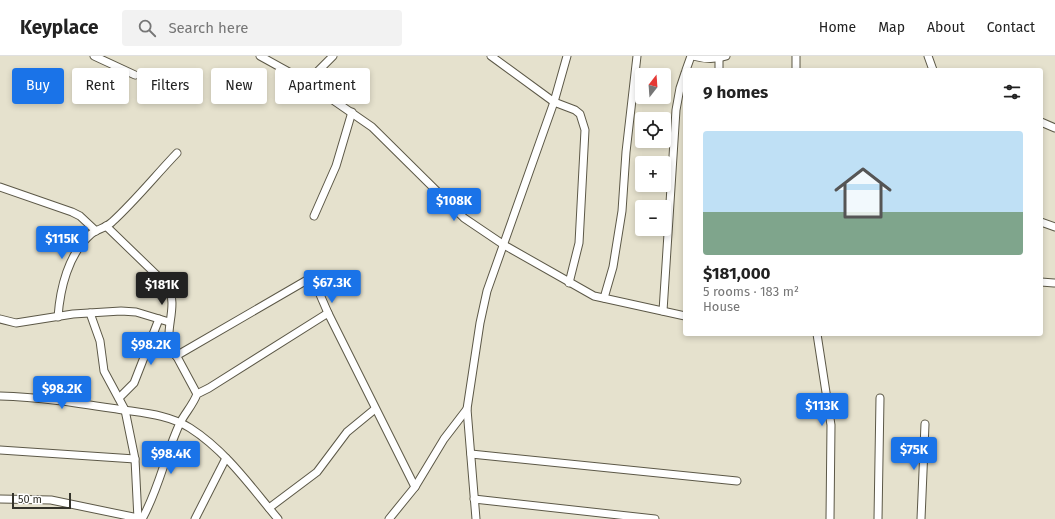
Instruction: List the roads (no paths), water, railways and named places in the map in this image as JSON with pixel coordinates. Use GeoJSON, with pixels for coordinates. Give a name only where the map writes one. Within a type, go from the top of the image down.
{"type":"FeatureCollection","features":[{"type":"Feature","properties":{"kind":"street"},"geometry":{"type":"LineString","coordinates":[[94,56],[135,75]]}},
{"type":"Feature","properties":{"kind":"street"},"geometry":{"type":"LineString","coordinates":[[260,56],[282,68]]}},
{"type":"Feature","properties":{"kind":"street"},"geometry":{"type":"LineString","coordinates":[[491,56],[554,102],[575,110],[580,114],[585,130],[579,242],[569,283]]}},
{"type":"Feature","properties":{"kind":"street"},"geometry":{"type":"LineString","coordinates":[[476,519],[467,409],[480,323],[487,291],[554,102],[567,56]]}},
{"type":"Feature","properties":{"kind":"street"},"geometry":{"type":"LineString","coordinates":[[604,298],[612,267],[622,211],[626,152],[637,56]]}},
{"type":"Feature","properties":{"kind":"street"},"geometry":{"type":"LineString","coordinates":[[687,68],[692,56],[704,59],[726,56]]}},
{"type":"Feature","properties":{"kind":"street"},"geometry":{"type":"LineString","coordinates":[[796,56],[796,68]]}},
{"type":"Feature","properties":{"kind":"street"},"geometry":{"type":"LineString","coordinates":[[928,56],[932,68]]}},
{"type":"Feature","properties":{"kind":"street"},"geometry":{"type":"LineString","coordinates":[[319,68],[328,58]]}},
{"type":"Feature","properties":{"kind":"street"},"geometry":{"type":"LineString","coordinates":[[718,58],[719,68]]}},
{"type":"Feature","properties":{"kind":"street"},"geometry":{"type":"LineString","coordinates":[[663,312],[676,110],[683,80]]}},
{"type":"Feature","properties":{"kind":"street"},"geometry":{"type":"LineString","coordinates":[[340,104],[384,138],[410,167],[464,218],[504,245],[594,296],[683,316]]}},
{"type":"Feature","properties":{"kind":"street"},"geometry":{"type":"LineString","coordinates":[[314,216],[336,166],[352,112]]}},
{"type":"Feature","properties":{"kind":"street"},"geometry":{"type":"LineString","coordinates":[[1043,123],[1055,128]]}},
{"type":"Feature","properties":{"kind":"street"},"geometry":{"type":"LineString","coordinates":[[58,318],[60,293],[65,277],[82,244],[96,231],[106,226],[177,153]]}},
{"type":"Feature","properties":{"kind":"street"},"geometry":{"type":"LineString","coordinates":[[0,186],[72,212],[80,216],[96,231]]}},
{"type":"Feature","properties":{"kind":"street"},"geometry":{"type":"LineString","coordinates":[[106,226],[169,289],[173,302],[169,342],[197,394]]}},
{"type":"Feature","properties":{"kind":"street"},"geometry":{"type":"LineString","coordinates":[[176,356],[307,280],[315,283],[375,409],[415,487]]}},
{"type":"Feature","properties":{"kind":"street"},"geometry":{"type":"LineString","coordinates":[[1043,282],[1054,283]]}},
{"type":"Feature","properties":{"kind":"street"},"geometry":{"type":"LineString","coordinates":[[0,319],[16,323],[90,313],[121,311],[136,312],[170,322]]}},
{"type":"Feature","properties":{"kind":"street"},"geometry":{"type":"LineString","coordinates":[[90,313],[100,341],[104,371],[124,410],[135,459],[140,519]]}},
{"type":"Feature","properties":{"kind":"street"},"geometry":{"type":"LineString","coordinates":[[140,519],[150,505],[180,422],[193,403],[197,394],[209,388],[328,313]]}},
{"type":"Feature","properties":{"kind":"street"},"geometry":{"type":"LineString","coordinates":[[119,398],[134,383],[159,319]]}},
{"type":"Feature","properties":{"kind":"street"},"geometry":{"type":"LineString","coordinates":[[818,336],[831,425],[830,519]]}},
{"type":"Feature","properties":{"kind":"street"},"geometry":{"type":"LineString","coordinates":[[0,396],[41,398],[152,413],[180,422],[198,433],[226,458],[278,519]]}},
{"type":"Feature","properties":{"kind":"street"},"geometry":{"type":"LineString","coordinates":[[878,519],[880,398]]}},
{"type":"Feature","properties":{"kind":"street"},"geometry":{"type":"LineString","coordinates":[[269,508],[316,472],[347,432],[375,409]]}},
{"type":"Feature","properties":{"kind":"street"},"geometry":{"type":"LineString","coordinates":[[389,519],[415,487],[444,439],[467,409]]}},
{"type":"Feature","properties":{"kind":"street"},"geometry":{"type":"LineString","coordinates":[[921,519],[925,424]]}},
{"type":"Feature","properties":{"kind":"street"},"geometry":{"type":"LineString","coordinates":[[0,450],[135,459]]}},
{"type":"Feature","properties":{"kind":"street"},"geometry":{"type":"LineString","coordinates":[[470,454],[737,481]]}},
{"type":"Feature","properties":{"kind":"street"},"geometry":{"type":"LineString","coordinates":[[195,519],[226,458]]}},
{"type":"Feature","properties":{"kind":"street"},"geometry":{"type":"LineString","coordinates":[[0,499],[51,500],[140,519]]}},
{"type":"Feature","properties":{"kind":"street"},"geometry":{"type":"LineString","coordinates":[[474,499],[655,519]]}}]}
